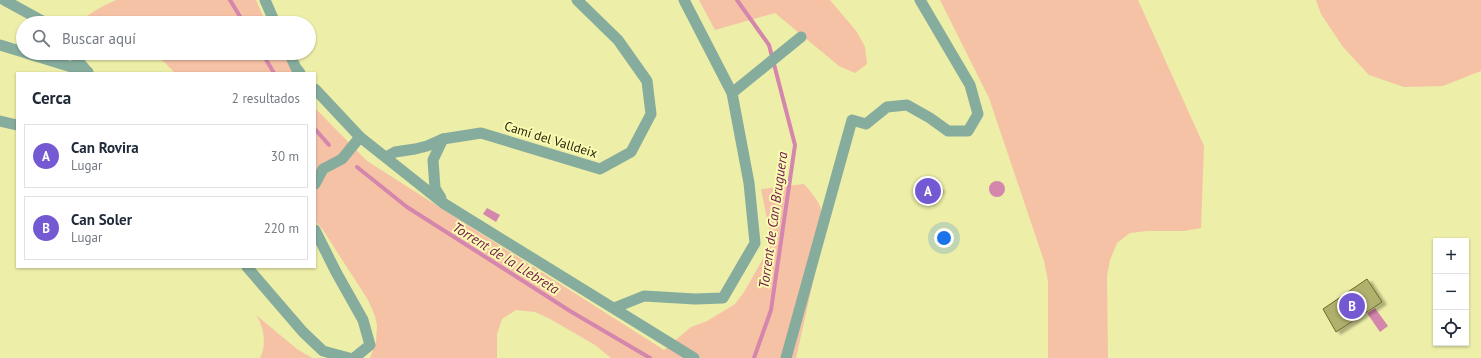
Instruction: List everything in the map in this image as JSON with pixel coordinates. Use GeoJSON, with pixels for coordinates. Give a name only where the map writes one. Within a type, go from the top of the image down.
{"type":"FeatureCollection","features":[{"type":"Feature","properties":{"kind":"street"},"geometry":{"type":"LineString","coordinates":[[4,0],[33,16]]}},
{"type":"Feature","properties":{"kind":"street"},"geometry":{"type":"LineString","coordinates":[[265,0],[272,16]]}},
{"type":"Feature","properties":{"kind":"street","name":"Camí del Valldeix"},"geometry":{"type":"LineString","coordinates":[[386,157],[395,152],[427,146],[443,139],[481,133],[600,168],[631,152],[652,114],[647,81],[618,40],[577,0]]}},
{"type":"Feature","properties":{"kind":"street"},"geometry":{"type":"LineString","coordinates":[[614,308],[644,296],[695,299],[723,298],[755,243],[749,183],[732,93],[684,0]]}},
{"type":"Feature","properties":{"kind":"street"},"geometry":{"type":"LineString","coordinates":[[786,358],[852,120],[866,124],[887,107],[907,105],[930,118],[948,131],[968,131],[978,114],[970,85],[920,0]]}},
{"type":"Feature","properties":{"kind":"street"},"geometry":{"type":"LineString","coordinates":[[732,93],[801,37]]}},
{"type":"Feature","properties":{"kind":"street"},"geometry":{"type":"LineString","coordinates":[[0,45],[16,50]]}},
{"type":"Feature","properties":{"kind":"street"},"geometry":{"type":"LineString","coordinates":[[46,60],[85,72]]}},
{"type":"Feature","properties":{"kind":"street"},"geometry":{"type":"LineString","coordinates":[[78,60],[87,72]]}},
{"type":"Feature","properties":{"kind":"street"},"geometry":{"type":"LineString","coordinates":[[292,60],[299,72]]}},
{"type":"Feature","properties":{"kind":"street"},"geometry":{"type":"LineString","coordinates":[[316,90],[360,137],[443,202],[694,358]]}},
{"type":"Feature","properties":{"kind":"street"},"geometry":{"type":"LineString","coordinates":[[0,121],[16,125]]}},
{"type":"Feature","properties":{"kind":"street"},"geometry":{"type":"LineString","coordinates":[[316,182],[323,168],[342,159],[360,137]]}},
{"type":"Feature","properties":{"kind":"street"},"geometry":{"type":"LineString","coordinates":[[443,139],[433,160],[435,188],[443,202]]}},
{"type":"Feature","properties":{"kind":"street"},"geometry":{"type":"LineString","coordinates":[[316,232],[336,272],[363,320],[370,345],[354,358]]}},
{"type":"Feature","properties":{"kind":"street"},"geometry":{"type":"LineString","coordinates":[[248,268],[303,332],[323,351],[349,358]]}},
{"type":"Feature","properties":{"kind":"shaded area"},"geometry":{"type":"Polygon","coordinates":[[[116,0],[256,0],[263,16],[88,16],[92,12],[116,0]]]}},
{"type":"Feature","properties":{"kind":"shaded area"},"geometry":{"type":"Polygon","coordinates":[[[699,0],[830,0],[857,32],[865,47],[867,64],[855,73],[839,66],[775,13],[715,30],[699,0]]]}},
{"type":"Feature","properties":{"kind":"shaded area"},"geometry":{"type":"Polygon","coordinates":[[[940,0],[1138,0],[1204,146],[1201,228],[1184,231],[1147,231],[1130,233],[1117,243],[1110,260],[1107,276],[1108,358],[1048,358],[1048,281],[1044,261],[989,98],[940,0]]]}},
{"type":"Feature","properties":{"kind":"shaded area"},"geometry":{"type":"Polygon","coordinates":[[[1316,0],[1481,0],[1481,71],[1443,86],[1404,87],[1369,75],[1343,47],[1321,14],[1316,0]]]}},
{"type":"Feature","properties":{"kind":"shaded area"},"geometry":{"type":"Polygon","coordinates":[[[162,60],[286,60],[293,72],[174,72],[162,60]]]}},
{"type":"Feature","properties":{"kind":"shaded area"},"geometry":{"type":"Polygon","coordinates":[[[316,109],[367,161],[664,350],[691,327],[707,321],[735,304],[744,292],[768,250],[770,234],[761,189],[804,184],[820,206],[823,218],[824,233],[796,358],[611,358],[595,345],[550,319],[535,312],[516,310],[502,319],[497,334],[497,358],[370,358],[376,342],[377,325],[375,316],[368,300],[323,230],[316,222],[316,109]]]}},
{"type":"Feature","properties":{"kind":"shaded area"},"geometry":{"type":"Polygon","coordinates":[[[997,181],[1003,183],[1005,189],[1003,195],[997,197],[991,195],[989,189],[991,183],[997,181]]]}},
{"type":"Feature","properties":{"kind":"shaded area"},"geometry":{"type":"Polygon","coordinates":[[[487,208],[500,215],[496,222],[483,214],[487,208]]]}},
{"type":"Feature","properties":{"kind":"shaded area"},"geometry":{"type":"Polygon","coordinates":[[[1375,308],[1388,326],[1380,332],[1367,313],[1375,308]]]}},
{"type":"Feature","properties":{"kind":"shaded area"},"geometry":{"type":"Polygon","coordinates":[[[256,315],[297,349],[312,358],[260,358],[264,336],[263,330],[256,315]]]}},
{"type":"Feature","properties":{"kind":"building"},"geometry":{"type":"Polygon","coordinates":[[[927,179],[940,189],[929,202],[916,192],[927,179]]]}},
{"type":"Feature","properties":{"kind":"building"},"geometry":{"type":"Polygon","coordinates":[[[1367,279],[1382,302],[1336,332],[1323,309],[1367,279]]]}},
{"type":"Feature","properties":{"kind":"waterway","name":"Torrent de la Llebreta"},"geometry":{"type":"LineString","coordinates":[[230,0],[240,16]]}},
{"type":"Feature","properties":{"kind":"waterway","name":"Torrent de Can Bruguera"},"geometry":{"type":"LineString","coordinates":[[737,0],[769,45],[795,145],[771,310],[754,358]]}},
{"type":"Feature","properties":{"kind":"waterway","name":"Torrent de la Llebreta"},"geometry":{"type":"LineString","coordinates":[[266,60],[273,72]]}},
{"type":"Feature","properties":{"kind":"waterway","name":"Torrent de la Llebreta"},"geometry":{"type":"LineString","coordinates":[[316,130],[329,145]]}},
{"type":"Feature","properties":{"kind":"waterway","name":"Torrent de la Llebreta"},"geometry":{"type":"LineString","coordinates":[[357,167],[407,207],[570,311],[650,358]]}},
{"type":"Feature","properties":{"kind":"place","name":"Can Rovira"},"geometry":{"type":"Point","coordinates":[928,191]}},
{"type":"Feature","properties":{"kind":"place","name":"Can Soler"},"geometry":{"type":"Point","coordinates":[1352,306]}}]}
